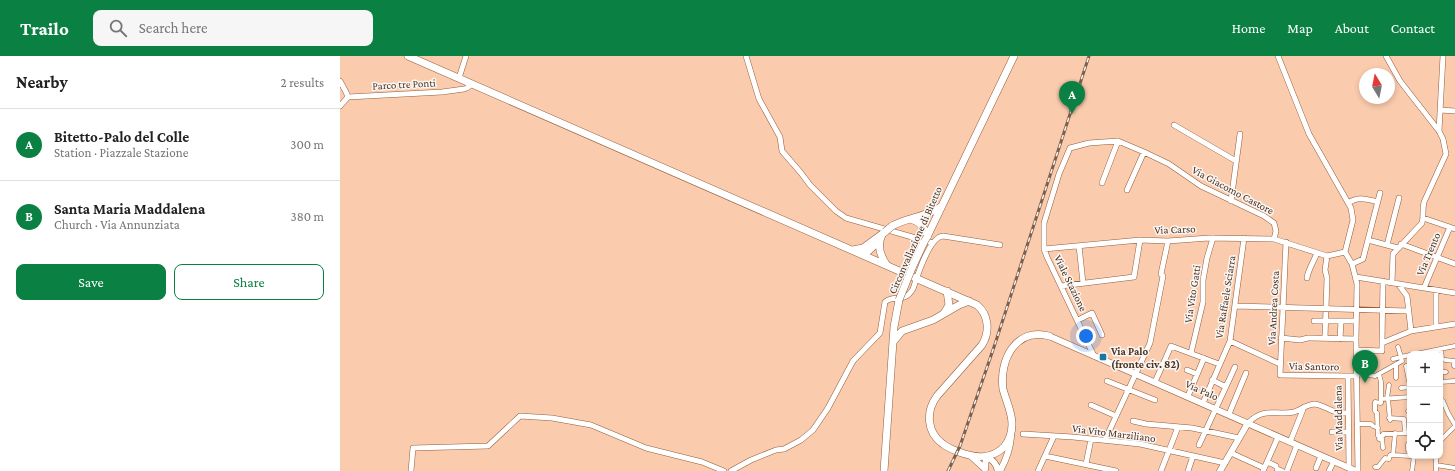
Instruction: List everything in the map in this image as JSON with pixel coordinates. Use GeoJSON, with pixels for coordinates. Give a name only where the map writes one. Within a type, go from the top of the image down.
{"type":"FeatureCollection","features":[{"type":"Feature","properties":{"kind":"main road"},"geometry":{"type":"LineString","coordinates":[[408,56],[853,250],[863,252],[916,278],[947,291],[959,301]]}},
{"type":"Feature","properties":{"kind":"main road","name":"Circonvallazione di Bitetto"},"geometry":{"type":"LineString","coordinates":[[884,471],[893,342],[896,312],[899,300],[912,268],[1014,56]]}},
{"type":"Feature","properties":{"kind":"main road"},"geometry":{"type":"LineString","coordinates":[[863,252],[892,226],[930,213],[942,206]]}},
{"type":"Feature","properties":{"kind":"main road"},"geometry":{"type":"LineString","coordinates":[[910,219],[922,225],[926,240]]}},
{"type":"Feature","properties":{"kind":"main road"},"geometry":{"type":"LineString","coordinates":[[882,235],[880,252],[886,264]]}},
{"type":"Feature","properties":{"kind":"main road"},"geometry":{"type":"LineString","coordinates":[[947,291],[949,305]]}},
{"type":"Feature","properties":{"kind":"main road"},"geometry":{"type":"LineString","coordinates":[[893,342],[902,331],[941,316],[959,301]]}},
{"type":"Feature","properties":{"kind":"main road"},"geometry":{"type":"LineString","coordinates":[[941,316],[949,305],[959,301],[969,301],[976,305],[984,313],[988,328],[986,338],[982,345],[933,401],[929,413],[929,419],[934,436],[943,445],[972,457],[986,457],[1003,448],[1011,434]]}},
{"type":"Feature","properties":{"kind":"main road"},"geometry":{"type":"LineString","coordinates":[[896,312],[901,322],[905,325],[914,326]]}},
{"type":"Feature","properties":{"kind":"main road","name":"Via Palo"},"geometry":{"type":"LineString","coordinates":[[1011,434],[1012,422],[1003,380],[1007,359],[1015,344],[1028,335],[1036,333],[1049,336]]}},
{"type":"Feature","properties":{"kind":"street"},"geometry":{"type":"LineString","coordinates":[[459,78],[466,56]]}},
{"type":"Feature","properties":{"kind":"street"},"geometry":{"type":"LineString","coordinates":[[746,56],[759,99],[780,137],[782,151],[810,185],[836,211],[846,218],[920,238],[933,243]]}},
{"type":"Feature","properties":{"kind":"street"},"geometry":{"type":"LineString","coordinates":[[1274,239],[1327,256],[1345,252],[1353,220],[1353,215],[1348,203],[1308,134],[1278,56]]}},
{"type":"Feature","properties":{"kind":"street"},"geometry":{"type":"LineString","coordinates":[[1386,56],[1400,81],[1439,131],[1443,139],[1446,154],[1424,202],[1422,208],[1422,223],[1394,254],[1392,283]]}},
{"type":"Feature","properties":{"kind":"street"},"geometry":{"type":"LineString","coordinates":[[1439,131],[1443,56]]}},
{"type":"Feature","properties":{"kind":"street"},"geometry":{"type":"LineString","coordinates":[[340,81],[348,96],[340,106]]}},
{"type":"Feature","properties":{"kind":"street","name":"Parco tre Ponti"},"geometry":{"type":"LineString","coordinates":[[348,96],[442,92],[464,89],[472,84]]}},
{"type":"Feature","properties":{"kind":"street"},"geometry":{"type":"LineString","coordinates":[[1440,110],[1455,111]]}},
{"type":"Feature","properties":{"kind":"street"},"geometry":{"type":"LineString","coordinates":[[1174,125],[1236,161]]}},
{"type":"Feature","properties":{"kind":"street"},"geometry":{"type":"LineString","coordinates":[[1231,201],[1240,134]]}},
{"type":"Feature","properties":{"kind":"street"},"geometry":{"type":"LineString","coordinates":[[1102,183],[1118,141]]}},
{"type":"Feature","properties":{"kind":"street","name":"Via Giacomo Castore"},"geometry":{"type":"LineString","coordinates":[[1118,141],[1168,164],[1201,186],[1264,216],[1274,223],[1276,231],[1274,239]]}},
{"type":"Feature","properties":{"kind":"street","name":"Viale Stazione"},"geometry":{"type":"LineString","coordinates":[[1094,356],[1044,249],[1044,223],[1059,174],[1070,148],[1089,143],[1118,141]]}},
{"type":"Feature","properties":{"kind":"street"},"geometry":{"type":"LineString","coordinates":[[1127,190],[1144,152]]}},
{"type":"Feature","properties":{"kind":"street"},"geometry":{"type":"LineString","coordinates":[[1352,264],[1363,259],[1380,193]]}},
{"type":"Feature","properties":{"kind":"street"},"geometry":{"type":"LineString","coordinates":[[1348,203],[1354,199],[1360,198],[1378,202]]}},
{"type":"Feature","properties":{"kind":"street"},"geometry":{"type":"LineString","coordinates":[[1387,245],[1399,198]]}},
{"type":"Feature","properties":{"kind":"street"},"geometry":{"type":"LineString","coordinates":[[1423,218],[1453,228]]}},
{"type":"Feature","properties":{"kind":"street","name":"Via Trento"},"geometry":{"type":"LineString","coordinates":[[1424,288],[1437,257],[1453,228]]}},
{"type":"Feature","properties":{"kind":"street"},"geometry":{"type":"LineString","coordinates":[[731,471],[751,460],[801,440],[813,430],[828,408],[853,361],[880,333],[885,302],[891,298],[904,298],[909,296],[916,278],[933,243],[937,238],[943,236],[1000,246]]}},
{"type":"Feature","properties":{"kind":"street","name":"Via Carso"},"geometry":{"type":"LineString","coordinates":[[1061,286],[1134,277],[1140,240],[1213,238],[1274,239]]}},
{"type":"Feature","properties":{"kind":"street","name":"Via Vito Gatti"},"geometry":{"type":"LineString","coordinates":[[1192,353],[1203,302],[1207,258],[1213,238]]}},
{"type":"Feature","properties":{"kind":"street","name":"Via Raffaele Sciarra"},"geometry":{"type":"LineString","coordinates":[[1203,403],[1230,341],[1244,238]]}},
{"type":"Feature","properties":{"kind":"street"},"geometry":{"type":"LineString","coordinates":[[1044,249],[1140,240]]}},
{"type":"Feature","properties":{"kind":"street"},"geometry":{"type":"LineString","coordinates":[[1105,440],[1150,343],[1163,276],[1161,274],[1168,240]]}},
{"type":"Feature","properties":{"kind":"street"},"geometry":{"type":"LineString","coordinates":[[1368,240],[1387,245],[1400,246],[1455,264]]}},
{"type":"Feature","properties":{"kind":"street","name":"Via Andrea Costa"},"geometry":{"type":"LineString","coordinates":[[1280,375],[1286,242]]}},
{"type":"Feature","properties":{"kind":"street"},"geometry":{"type":"LineString","coordinates":[[1079,246],[1083,283]]}},
{"type":"Feature","properties":{"kind":"street","name":"Via Maddalena"},"geometry":{"type":"LineString","coordinates":[[1345,252],[1352,264],[1358,284],[1356,309],[1357,424],[1354,470]]}},
{"type":"Feature","properties":{"kind":"street"},"geometry":{"type":"LineString","coordinates":[[1307,278],[1307,273],[1311,268],[1317,253]]}},
{"type":"Feature","properties":{"kind":"street"},"geometry":{"type":"LineString","coordinates":[[1325,338],[1327,278],[1325,270],[1327,256]]}},
{"type":"Feature","properties":{"kind":"street"},"geometry":{"type":"LineString","coordinates":[[1356,277],[1455,292]]}},
{"type":"Feature","properties":{"kind":"street"},"geometry":{"type":"LineString","coordinates":[[1357,350],[1382,351],[1383,281]]}},
{"type":"Feature","properties":{"kind":"street"},"geometry":{"type":"LineString","coordinates":[[1398,284],[1407,296],[1411,331]]}},
{"type":"Feature","properties":{"kind":"street"},"geometry":{"type":"LineString","coordinates":[[1436,290],[1436,327]]}},
{"type":"Feature","properties":{"kind":"street"},"geometry":{"type":"LineString","coordinates":[[1235,306],[1408,311]]}},
{"type":"Feature","properties":{"kind":"street"},"geometry":{"type":"LineString","coordinates":[[1078,320],[1092,313],[1102,335]]}},
{"type":"Feature","properties":{"kind":"street"},"geometry":{"type":"LineString","coordinates":[[1314,321],[1356,321]]}},
{"type":"Feature","properties":{"kind":"street"},"geometry":{"type":"LineString","coordinates":[[1340,321],[1340,338]]}},
{"type":"Feature","properties":{"kind":"street"},"geometry":{"type":"LineString","coordinates":[[1382,343],[1411,331],[1455,324]]}},
{"type":"Feature","properties":{"kind":"street","name":"Via Palo"},"geometry":{"type":"LineString","coordinates":[[1049,336],[1216,408],[1354,470]]}},
{"type":"Feature","properties":{"kind":"street"},"geometry":{"type":"LineString","coordinates":[[1281,338],[1300,340],[1309,338],[1356,339]]}},
{"type":"Feature","properties":{"kind":"street"},"geometry":{"type":"LineString","coordinates":[[1230,341],[1280,364]]}},
{"type":"Feature","properties":{"kind":"street"},"geometry":{"type":"LineString","coordinates":[[1155,382],[1171,346],[1219,364]]}},
{"type":"Feature","properties":{"kind":"street"},"geometry":{"type":"LineString","coordinates":[[1436,351],[1455,346]]}},
{"type":"Feature","properties":{"kind":"street"},"geometry":{"type":"LineString","coordinates":[[1357,374],[1375,376],[1402,361],[1398,347]]}},
{"type":"Feature","properties":{"kind":"street"},"geometry":{"type":"LineString","coordinates":[[1441,349],[1443,360],[1454,361],[1454,367]]}},
{"type":"Feature","properties":{"kind":"street"},"geometry":{"type":"LineString","coordinates":[[1393,359],[1407,356]]}},
{"type":"Feature","properties":{"kind":"street"},"geometry":{"type":"LineString","coordinates":[[1188,396],[1204,358]]}},
{"type":"Feature","properties":{"kind":"street"},"geometry":{"type":"LineString","coordinates":[[1396,364],[1396,378]]}},
{"type":"Feature","properties":{"kind":"street"},"geometry":{"type":"LineString","coordinates":[[1199,445],[1235,367]]}},
{"type":"Feature","properties":{"kind":"street"},"geometry":{"type":"LineString","coordinates":[[1186,370],[1197,374]]}},
{"type":"Feature","properties":{"kind":"street"},"geometry":{"type":"LineString","coordinates":[[1229,414],[1246,373]]}},
{"type":"Feature","properties":{"kind":"street","name":"Via Maddalena"},"geometry":{"type":"LineString","coordinates":[[1354,470],[1348,432],[1348,376],[1357,374]]}},
{"type":"Feature","properties":{"kind":"street"},"geometry":{"type":"LineString","coordinates":[[1379,374],[1381,382],[1381,403],[1375,402],[1375,411],[1377,413],[1379,438],[1382,439],[1383,448]]}},
{"type":"Feature","properties":{"kind":"street","name":"Via Santoro"},"geometry":{"type":"LineString","coordinates":[[1280,375],[1348,376]]}},
{"type":"Feature","properties":{"kind":"street"},"geometry":{"type":"LineString","coordinates":[[1443,382],[1455,381],[1454,376]]}},
{"type":"Feature","properties":{"kind":"street"},"geometry":{"type":"LineString","coordinates":[[1107,380],[1155,400]]}},
{"type":"Feature","properties":{"kind":"street"},"geometry":{"type":"LineString","coordinates":[[1212,380],[1226,386]]}},
{"type":"Feature","properties":{"kind":"street"},"geometry":{"type":"LineString","coordinates":[[1389,385],[1387,398],[1390,419],[1404,418],[1407,429]]}},
{"type":"Feature","properties":{"kind":"street"},"geometry":{"type":"LineString","coordinates":[[1402,388],[1407,387]]}},
{"type":"Feature","properties":{"kind":"street"},"geometry":{"type":"LineString","coordinates":[[1381,399],[1407,397]]}},
{"type":"Feature","properties":{"kind":"street"},"geometry":{"type":"LineString","coordinates":[[1443,401],[1455,426],[1443,438]]}},
{"type":"Feature","properties":{"kind":"street"},"geometry":{"type":"LineString","coordinates":[[1220,471],[1248,423],[1256,415],[1269,412],[1294,412],[1315,404],[1336,412],[1348,413]]}},
{"type":"Feature","properties":{"kind":"street"},"geometry":{"type":"LineString","coordinates":[[1091,405],[1116,416]]}},
{"type":"Feature","properties":{"kind":"street"},"geometry":{"type":"LineString","coordinates":[[1290,442],[1304,407]]}},
{"type":"Feature","properties":{"kind":"street"},"geometry":{"type":"LineString","coordinates":[[1368,411],[1375,411]]}},
{"type":"Feature","properties":{"kind":"street"},"geometry":{"type":"LineString","coordinates":[[411,471],[413,448],[488,446],[520,416],[552,418],[591,425],[646,448],[702,462],[724,471]]}},
{"type":"Feature","properties":{"kind":"street"},"geometry":{"type":"LineString","coordinates":[[1133,421],[1205,431],[1239,438]]}},
{"type":"Feature","properties":{"kind":"street"},"geometry":{"type":"LineString","coordinates":[[1357,424],[1372,424],[1378,428]]}},
{"type":"Feature","properties":{"kind":"street"},"geometry":{"type":"LineString","coordinates":[[1161,471],[1178,427]]}},
{"type":"Feature","properties":{"kind":"street"},"geometry":{"type":"LineString","coordinates":[[1332,432],[1348,432]]}},
{"type":"Feature","properties":{"kind":"street"},"geometry":{"type":"LineString","coordinates":[[1393,455],[1395,433]]}},
{"type":"Feature","properties":{"kind":"street"},"geometry":{"type":"LineString","coordinates":[[1377,444],[1376,439],[1383,436],[1383,434],[1407,433]]}},
{"type":"Feature","properties":{"kind":"street"},"geometry":{"type":"LineString","coordinates":[[999,471],[1009,451],[1011,434]]}},
{"type":"Feature","properties":{"kind":"street","name":"Via Vito Marziliano"},"geometry":{"type":"LineString","coordinates":[[1023,434],[1140,444],[1225,463]]}},
{"type":"Feature","properties":{"kind":"street"},"geometry":{"type":"LineString","coordinates":[[1038,471],[1054,436]]}},
{"type":"Feature","properties":{"kind":"street"},"geometry":{"type":"LineString","coordinates":[[1231,453],[1264,470],[1278,437]]}},
{"type":"Feature","properties":{"kind":"street"},"geometry":{"type":"LineString","coordinates":[[1086,464],[1091,439]]}},
{"type":"Feature","properties":{"kind":"street"},"geometry":{"type":"LineString","coordinates":[[1287,471],[1297,445]]}},
{"type":"Feature","properties":{"kind":"street"},"geometry":{"type":"LineString","coordinates":[[1375,467],[1378,467],[1380,462],[1385,458],[1389,459],[1390,455],[1398,456],[1401,453],[1407,455]]}},
{"type":"Feature","properties":{"kind":"street"},"geometry":{"type":"LineString","coordinates":[[1045,456],[1116,471]]}},
{"type":"Feature","properties":{"kind":"street"},"geometry":{"type":"LineString","coordinates":[[1188,471],[1193,456]]}},
{"type":"Feature","properties":{"kind":"street"},"geometry":{"type":"LineString","coordinates":[[1316,468],[1321,456]]}},
{"type":"Feature","properties":{"kind":"street"},"geometry":{"type":"LineString","coordinates":[[972,457],[985,470]]}},
{"type":"Feature","properties":{"kind":"street"},"geometry":{"type":"LineString","coordinates":[[985,470],[986,457],[993,460],[999,471]]}},
{"type":"Feature","properties":{"kind":"street"},"geometry":{"type":"LineString","coordinates":[[1412,471],[1415,464],[1414,459]]}},
{"type":"Feature","properties":{"kind":"street"},"geometry":{"type":"LineString","coordinates":[[1436,459],[1436,471]]}},
{"type":"Feature","properties":{"kind":"street"},"geometry":{"type":"LineString","coordinates":[[1330,471],[1334,461]]}},
{"type":"Feature","properties":{"kind":"street"},"geometry":{"type":"LineString","coordinates":[[1267,462],[1278,469]]}},
{"type":"Feature","properties":{"kind":"street"},"geometry":{"type":"LineString","coordinates":[[1436,465],[1455,468]]}},
{"type":"Feature","properties":{"kind":"railway"},"geometry":{"type":"LineString","coordinates":[[948,471],[960,446],[995,344],[1089,56]]}},
{"type":"Feature","properties":{"kind":"place","name":"Bitetto-Palo del Colle"},"geometry":{"type":"Point","coordinates":[1072,114]}},
{"type":"Feature","properties":{"kind":"place","name":"Via Palo (fronte civ. 82)"},"geometry":{"type":"Point","coordinates":[1103,357]}},
{"type":"Feature","properties":{"kind":"place","name":"Santa Maria Maddalena"},"geometry":{"type":"Point","coordinates":[1365,383]}}]}
